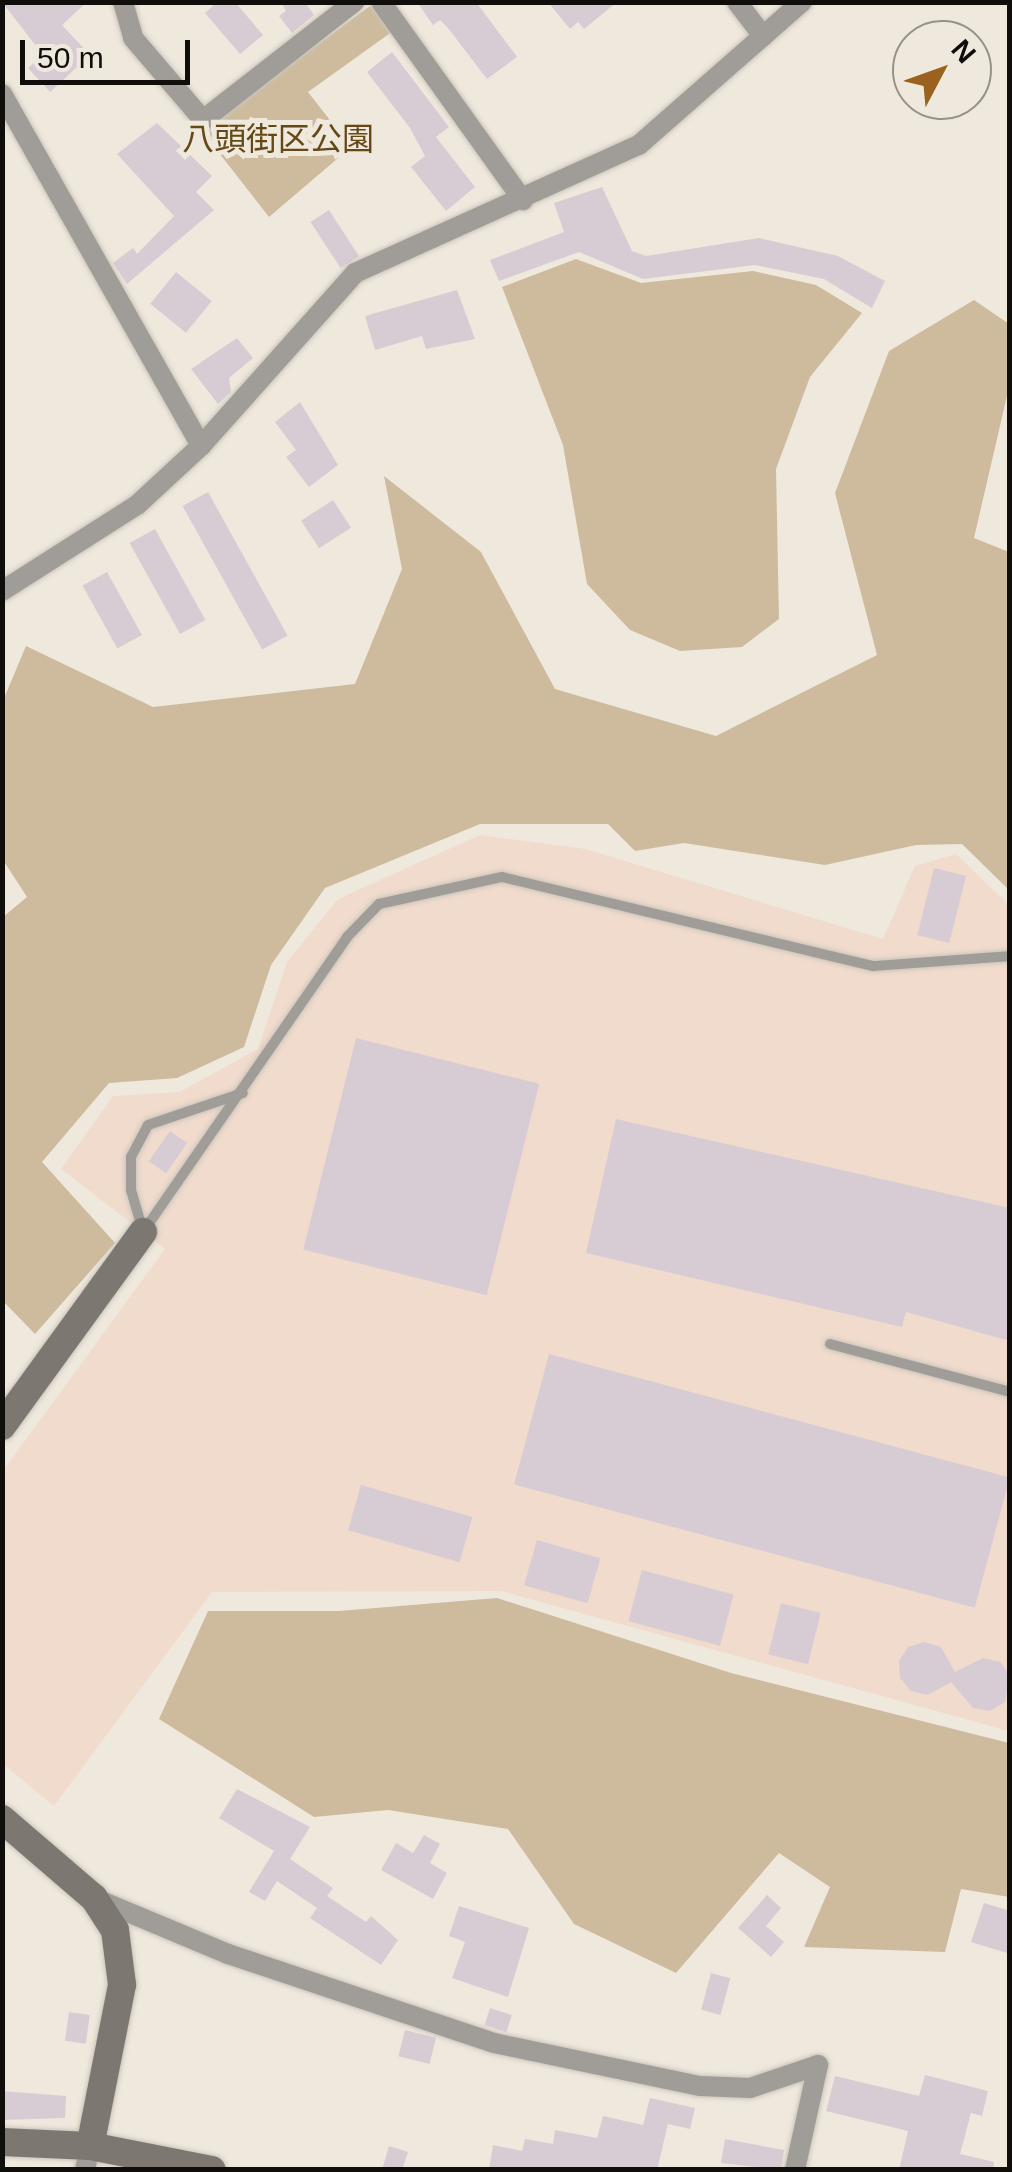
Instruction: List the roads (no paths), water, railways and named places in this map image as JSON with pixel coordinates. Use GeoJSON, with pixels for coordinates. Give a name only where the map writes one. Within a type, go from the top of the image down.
{"type":"FeatureCollection","features":[{"type":"Feature","properties":{"kind":"street"},"geometry":{"type":"LineString","coordinates":[[122,2],[134,38],[204,120],[354,2]]}},
{"type":"Feature","properties":{"kind":"street"},"geometry":{"type":"LineString","coordinates":[[381,2],[523,200]]}},
{"type":"Feature","properties":{"kind":"street"},"geometry":{"type":"LineString","coordinates":[[737,2],[763,36]]}},
{"type":"Feature","properties":{"kind":"street"},"geometry":{"type":"LineString","coordinates":[[2,591],[137,505],[201,446],[356,273],[639,145],[802,2]]}},
{"type":"Feature","properties":{"kind":"street"},"geometry":{"type":"LineString","coordinates":[[2,94],[201,446]]}},
{"type":"Feature","properties":{"kind":"street"},"geometry":{"type":"LineString","coordinates":[[2,1426],[143,1232]]}},
{"type":"Feature","properties":{"kind":"street"},"geometry":{"type":"LineString","coordinates":[[2,1819],[94,1898],[115,1930],[122,1985],[87,2158]]}},
{"type":"Feature","properties":{"kind":"street"},"geometry":{"type":"LineString","coordinates":[[94,1898],[228,1954],[494,2043],[700,2086],[750,2088],[818,2065],[795,2170]]}},
{"type":"Feature","properties":{"kind":"street"},"geometry":{"type":"LineString","coordinates":[[2,2142],[87,2158],[212,2170]]}},
{"type":"Feature","properties":{"kind":"lane"},"geometry":{"type":"LineString","coordinates":[[143,1232],[244,1092],[347,937],[379,904],[502,878],[874,966],[1010,956]]}},
{"type":"Feature","properties":{"kind":"lane"},"geometry":{"type":"LineString","coordinates":[[143,1232],[131,1190],[131,1158],[148,1124],[244,1092]]}},
{"type":"Feature","properties":{"kind":"lane"},"geometry":{"type":"LineString","coordinates":[[830,1344],[1010,1392]]}},
{"type":"Feature","properties":{"kind":"park label","name":"八頭街区公園"},"geometry":{"type":"Point","coordinates":[278,139]}}]}
